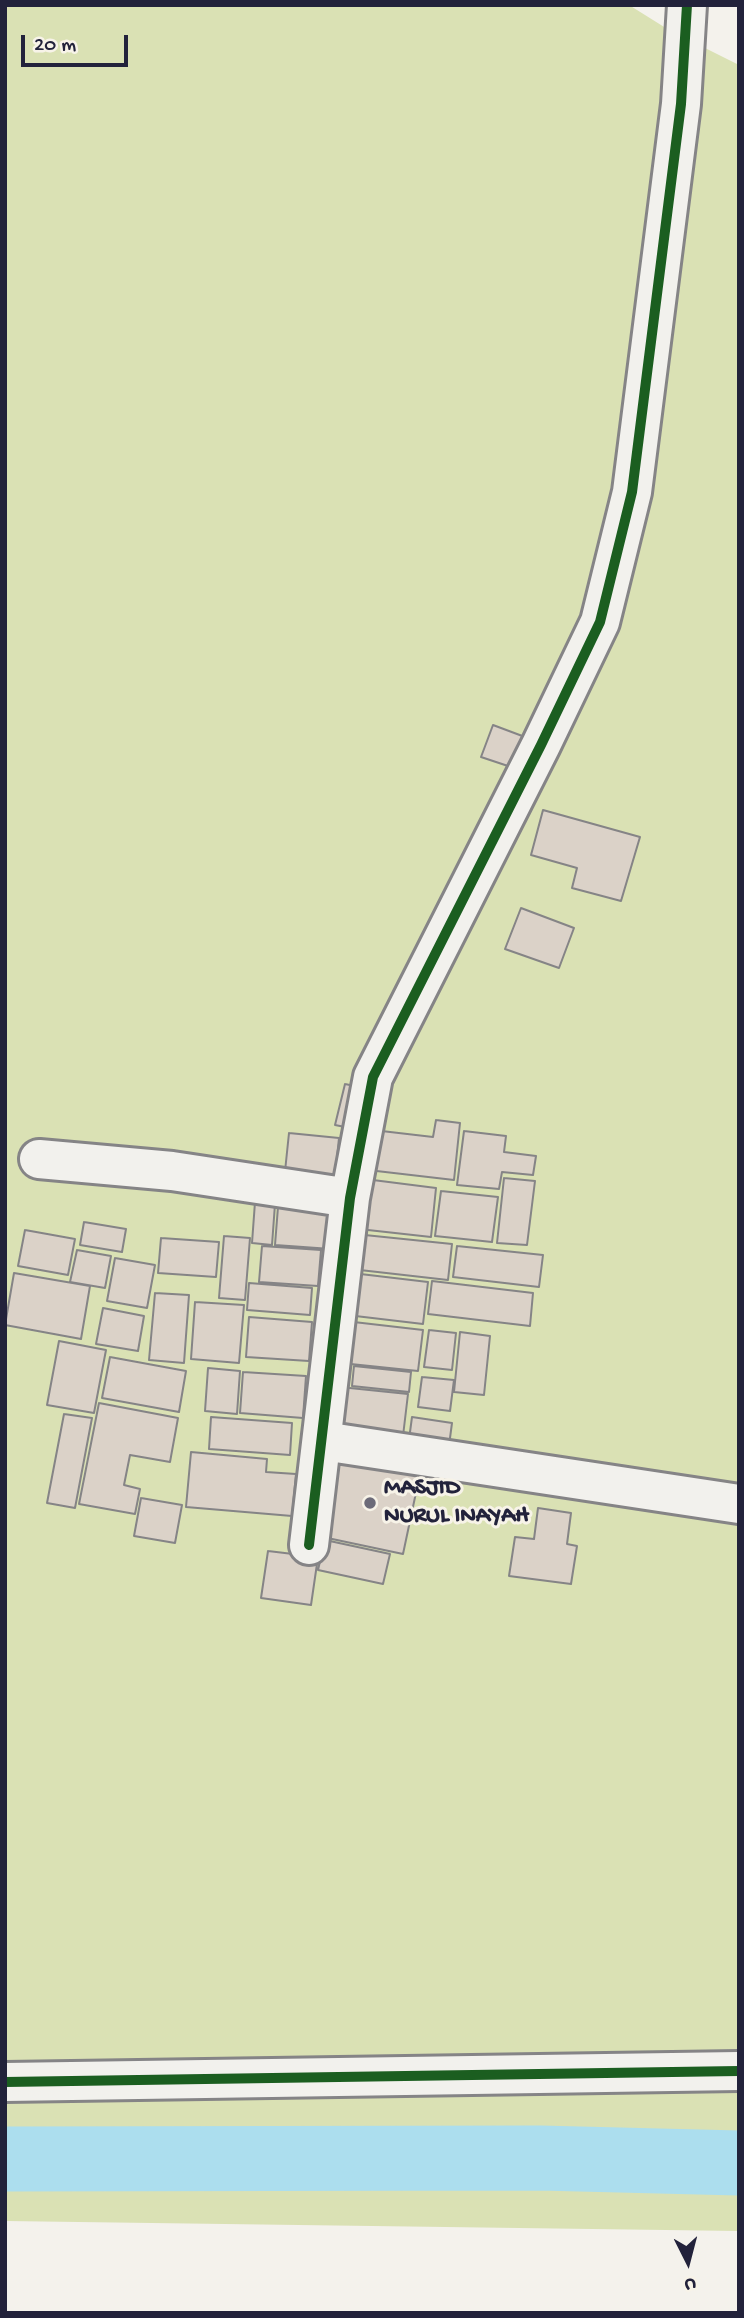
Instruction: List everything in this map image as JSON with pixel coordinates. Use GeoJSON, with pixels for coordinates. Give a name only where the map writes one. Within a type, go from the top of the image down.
{"type":"FeatureCollection","features":[{"type":"Feature","properties":{"kind":"street"},"geometry":{"type":"LineString","coordinates":[[309,1545],[350,1198],[373,1077],[541,745],[600,622],[632,492],[681,104],[687,5]]}},
{"type":"Feature","properties":{"kind":"street"},"geometry":{"type":"LineString","coordinates":[[39,1159],[172,1171],[350,1198]]}},
{"type":"Feature","properties":{"kind":"street"},"geometry":{"type":"LineString","coordinates":[[323,1441],[739,1504]]}},
{"type":"Feature","properties":{"kind":"street"},"geometry":{"type":"LineString","coordinates":[[5,2082],[739,2071]]}},
{"type":"Feature","properties":{"kind":"green space"},"geometry":{"type":"Polygon","coordinates":[[[5,5],[629,5],[669,30],[739,65],[739,2231],[5,2221],[5,5]]]}},
{"type":"Feature","properties":{"kind":"building"},"geometry":{"type":"Polygon","coordinates":[[[493,725],[525,737],[514,768],[481,757],[493,725]]]}},
{"type":"Feature","properties":{"kind":"building"},"geometry":{"type":"Polygon","coordinates":[[[543,810],[640,837],[621,901],[572,888],[577,868],[531,855],[543,810]]]}},
{"type":"Feature","properties":{"kind":"building"},"geometry":{"type":"Polygon","coordinates":[[[521,908],[574,928],[559,968],[505,949],[521,908]]]}},
{"type":"Feature","properties":{"kind":"building"},"geometry":{"type":"Polygon","coordinates":[[[345,1084],[364,1088],[355,1129],[335,1125],[345,1084]]]}},
{"type":"Feature","properties":{"kind":"building"},"geometry":{"type":"Polygon","coordinates":[[[436,1120],[460,1123],[454,1180],[368,1170],[373,1130],[433,1137],[436,1120]]]}},
{"type":"Feature","properties":{"kind":"building"},"geometry":{"type":"Polygon","coordinates":[[[464,1131],[506,1136],[504,1152],[536,1156],[533,1175],[502,1172],[499,1189],[457,1185],[464,1131]]]}},
{"type":"Feature","properties":{"kind":"building"},"geometry":{"type":"Polygon","coordinates":[[[289,1133],[339,1138],[334,1186],[284,1181],[289,1133]]]}},
{"type":"Feature","properties":{"kind":"building"},"geometry":{"type":"Polygon","coordinates":[[[504,1178],[535,1181],[527,1245],[497,1243],[504,1178]]]}},
{"type":"Feature","properties":{"kind":"building"},"geometry":{"type":"Polygon","coordinates":[[[365,1179],[436,1188],[431,1237],[359,1229],[365,1179]]]}},
{"type":"Feature","properties":{"kind":"building"},"geometry":{"type":"Polygon","coordinates":[[[441,1191],[498,1197],[492,1242],[435,1236],[441,1191]]]}},
{"type":"Feature","properties":{"kind":"building"},"geometry":{"type":"Polygon","coordinates":[[[255,1202],[275,1204],[272,1245],[252,1243],[255,1202]]]}},
{"type":"Feature","properties":{"kind":"building"},"geometry":{"type":"Polygon","coordinates":[[[278,1207],[333,1211],[331,1249],[275,1245],[278,1207]]]}},
{"type":"Feature","properties":{"kind":"building"},"geometry":{"type":"Polygon","coordinates":[[[84,1222],[126,1229],[122,1252],[80,1245],[84,1222]]]}},
{"type":"Feature","properties":{"kind":"building"},"geometry":{"type":"Polygon","coordinates":[[[25,1230],[75,1239],[68,1275],[18,1266],[25,1230]]]}},
{"type":"Feature","properties":{"kind":"building"},"geometry":{"type":"Polygon","coordinates":[[[355,1234],[452,1244],[448,1280],[351,1269],[355,1234]]]}},
{"type":"Feature","properties":{"kind":"building"},"geometry":{"type":"Polygon","coordinates":[[[224,1236],[250,1238],[245,1300],[219,1298],[224,1236]]]}},
{"type":"Feature","properties":{"kind":"building"},"geometry":{"type":"Polygon","coordinates":[[[161,1238],[219,1242],[216,1277],[158,1273],[161,1238]]]}},
{"type":"Feature","properties":{"kind":"building"},"geometry":{"type":"Polygon","coordinates":[[[262,1246],[321,1250],[318,1286],[259,1282],[262,1246]]]}},
{"type":"Feature","properties":{"kind":"building"},"geometry":{"type":"Polygon","coordinates":[[[457,1246],[543,1255],[539,1287],[453,1277],[457,1246]]]}},
{"type":"Feature","properties":{"kind":"building"},"geometry":{"type":"Polygon","coordinates":[[[77,1250],[111,1256],[105,1288],[70,1282],[77,1250]]]}},
{"type":"Feature","properties":{"kind":"building"},"geometry":{"type":"Polygon","coordinates":[[[115,1258],[155,1265],[147,1308],[107,1301],[115,1258]]]}},
{"type":"Feature","properties":{"kind":"building"},"geometry":{"type":"Polygon","coordinates":[[[14,1273],[90,1286],[81,1339],[5,1325],[14,1273]]]}},
{"type":"Feature","properties":{"kind":"building"},"geometry":{"type":"Polygon","coordinates":[[[352,1273],[428,1282],[423,1324],[347,1315],[352,1273]]]}},
{"type":"Feature","properties":{"kind":"building"},"geometry":{"type":"Polygon","coordinates":[[[432,1281],[533,1293],[530,1326],[428,1314],[432,1281]]]}},
{"type":"Feature","properties":{"kind":"building"},"geometry":{"type":"Polygon","coordinates":[[[249,1283],[312,1288],[310,1315],[247,1310],[249,1283]]]}},
{"type":"Feature","properties":{"kind":"building"},"geometry":{"type":"Polygon","coordinates":[[[155,1293],[189,1295],[184,1363],[149,1360],[155,1293]]]}},
{"type":"Feature","properties":{"kind":"building"},"geometry":{"type":"Polygon","coordinates":[[[195,1302],[244,1305],[239,1363],[191,1359],[195,1302]]]}},
{"type":"Feature","properties":{"kind":"building"},"geometry":{"type":"Polygon","coordinates":[[[103,1308],[144,1316],[138,1351],[96,1344],[103,1308]]]}},
{"type":"Feature","properties":{"kind":"building"},"geometry":{"type":"Polygon","coordinates":[[[249,1317],[312,1322],[309,1361],[246,1357],[249,1317]]]}},
{"type":"Feature","properties":{"kind":"building"},"geometry":{"type":"Polygon","coordinates":[[[345,1321],[423,1330],[418,1371],[341,1363],[345,1321]]]}},
{"type":"Feature","properties":{"kind":"building"},"geometry":{"type":"Polygon","coordinates":[[[429,1330],[456,1333],[452,1370],[424,1367],[429,1330]]]}},
{"type":"Feature","properties":{"kind":"building"},"geometry":{"type":"Polygon","coordinates":[[[460,1332],[490,1336],[484,1395],[454,1392],[460,1332]]]}},
{"type":"Feature","properties":{"kind":"building"},"geometry":{"type":"Polygon","coordinates":[[[59,1341],[106,1350],[94,1413],[47,1405],[59,1341]]]}},
{"type":"Feature","properties":{"kind":"building"},"geometry":{"type":"Polygon","coordinates":[[[110,1357],[186,1371],[179,1412],[102,1398],[110,1357]]]}},
{"type":"Feature","properties":{"kind":"building"},"geometry":{"type":"Polygon","coordinates":[[[354,1366],[411,1372],[409,1392],[352,1386],[354,1366]]]}},
{"type":"Feature","properties":{"kind":"building"},"geometry":{"type":"Polygon","coordinates":[[[208,1368],[240,1371],[237,1414],[205,1411],[208,1368]]]}},
{"type":"Feature","properties":{"kind":"building"},"geometry":{"type":"Polygon","coordinates":[[[243,1372],[306,1376],[303,1418],[240,1413],[243,1372]]]}},
{"type":"Feature","properties":{"kind":"building"},"geometry":{"type":"Polygon","coordinates":[[[422,1377],[454,1380],[450,1411],[418,1407],[422,1377]]]}},
{"type":"Feature","properties":{"kind":"building"},"geometry":{"type":"Polygon","coordinates":[[[340,1387],[408,1394],[403,1436],[336,1429],[340,1387]]]}},
{"type":"Feature","properties":{"kind":"building"},"geometry":{"type":"Polygon","coordinates":[[[99,1403],[178,1418],[170,1462],[130,1455],[124,1485],[140,1489],[135,1514],[79,1504],[99,1403]]]}},
{"type":"Feature","properties":{"kind":"building"},"geometry":{"type":"Polygon","coordinates":[[[64,1414],[92,1418],[75,1508],[47,1503],[64,1414]]]}},
{"type":"Feature","properties":{"kind":"building"},"geometry":{"type":"Polygon","coordinates":[[[211,1417],[292,1423],[290,1455],[209,1449],[211,1417]]]}},
{"type":"Feature","properties":{"kind":"building"},"geometry":{"type":"Polygon","coordinates":[[[412,1417],[452,1423],[448,1453],[408,1447],[412,1417]]]}},
{"type":"Feature","properties":{"kind":"building","name":"MASJID NURUL INAYAH"},"geometry":{"type":"Polygon","coordinates":[[[337,1451],[421,1469],[403,1554],[318,1536],[337,1451]]]}},
{"type":"Feature","properties":{"kind":"building"},"geometry":{"type":"Polygon","coordinates":[[[191,1452],[267,1459],[266,1472],[296,1474],[292,1516],[186,1507],[191,1452]]]}},
{"type":"Feature","properties":{"kind":"building"},"geometry":{"type":"Polygon","coordinates":[[[141,1498],[182,1505],[175,1543],[134,1536],[141,1498]]]}},
{"type":"Feature","properties":{"kind":"building"},"geometry":{"type":"Polygon","coordinates":[[[538,1508],[571,1513],[567,1544],[577,1546],[571,1584],[509,1576],[515,1537],[534,1539],[538,1508]]]}},
{"type":"Feature","properties":{"kind":"building"},"geometry":{"type":"Polygon","coordinates":[[[325,1540],[390,1554],[383,1584],[318,1570],[325,1540]]]}},
{"type":"Feature","properties":{"kind":"building"},"geometry":{"type":"Polygon","coordinates":[[[268,1551],[318,1557],[311,1605],[261,1598],[268,1551]]]}},
{"type":"Feature","properties":{"kind":"waterway"},"geometry":{"type":"LineString","coordinates":[[5,2159],[540,2158],[739,2163]]}},
{"type":"Feature","properties":{"kind":"cycle path"},"geometry":{"type":"LineString","coordinates":[[309,1545],[350,1198],[373,1077],[541,745],[600,622],[632,492],[681,104],[687,5]]}},
{"type":"Feature","properties":{"kind":"cycle path"},"geometry":{"type":"LineString","coordinates":[[5,2082],[739,2071]]}},
{"type":"Feature","properties":{"kind":"place","name":"MASJID NURUL INAYAH"},"geometry":{"type":"Point","coordinates":[370,1503]}}]}
